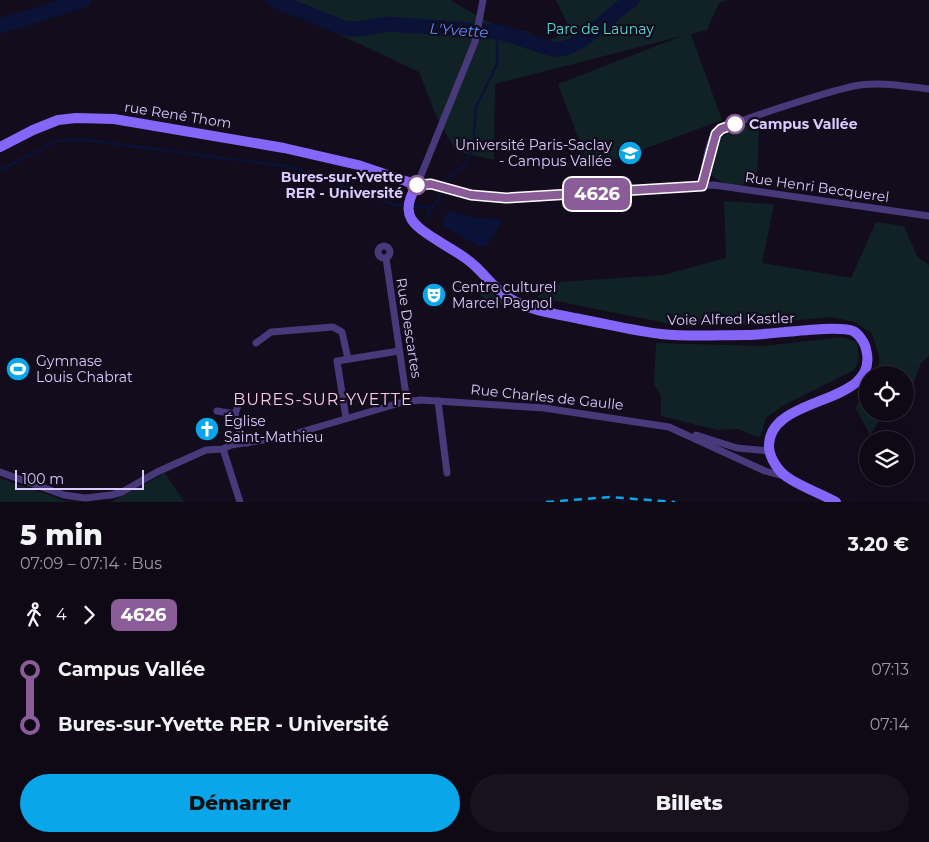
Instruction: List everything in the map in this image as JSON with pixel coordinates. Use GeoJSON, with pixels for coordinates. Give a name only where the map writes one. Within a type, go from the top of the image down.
{"type":"FeatureCollection","features":[{"type":"Feature","properties":{"kind":"main road","name":"rue René Thom"},"geometry":{"type":"LineString","coordinates":[[0,147],[58,120],[107,118],[251,140],[355,164],[417,185]]}},
{"type":"Feature","properties":{"kind":"main road","name":"Voie Alfred Kastler"},"geometry":{"type":"LineString","coordinates":[[417,185],[408,206],[412,221],[428,234],[466,258],[510,299],[534,309],[660,334],[761,335],[837,328],[853,331],[865,345],[868,355],[863,374],[854,384],[837,394],[791,414],[778,422],[770,434],[769,451]]}},
{"type":"Feature","properties":{"kind":"main road","name":"Rue Charles de Gaulle"},"geometry":{"type":"LineString","coordinates":[[769,451],[773,461],[786,477],[836,502]]}},
{"type":"Feature","properties":{"kind":"street"},"geometry":{"type":"LineString","coordinates":[[417,185],[474,42],[483,0]]}},
{"type":"Feature","properties":{"kind":"street"},"geometry":{"type":"LineString","coordinates":[[702,186],[711,146],[716,134],[721,129],[765,113],[856,85],[904,84],[929,90]]}},
{"type":"Feature","properties":{"kind":"street","name":"Rue Henri Becquerel"},"geometry":{"type":"LineString","coordinates":[[417,185],[442,187],[488,198],[724,186],[929,216]]}},
{"type":"Feature","properties":{"kind":"street","name":"Rue Descartes"},"geometry":{"type":"LineString","coordinates":[[386,258],[400,351],[405,402]]}},
{"type":"Feature","properties":{"kind":"street"},"geometry":{"type":"LineString","coordinates":[[256,343],[272,332],[333,327],[342,332],[348,359]]}},
{"type":"Feature","properties":{"kind":"street"},"geometry":{"type":"LineString","coordinates":[[0,472],[74,498],[102,498],[122,492],[202,451],[223,450],[231,445],[284,437],[346,418],[337,360],[400,351]]}},
{"type":"Feature","properties":{"kind":"street"},"geometry":{"type":"LineString","coordinates":[[240,400],[235,414],[241,437],[247,443]]}},
{"type":"Feature","properties":{"kind":"street"},"geometry":{"type":"LineString","coordinates":[[438,401],[447,473]]}},
{"type":"Feature","properties":{"kind":"street","name":"Rue Charles de Gaulle"},"geometry":{"type":"LineString","coordinates":[[346,418],[405,402],[438,401],[544,408],[650,423],[711,438],[737,448],[769,451]]}},
{"type":"Feature","properties":{"kind":"street"},"geometry":{"type":"LineString","coordinates":[[217,410],[235,414]]}},
{"type":"Feature","properties":{"kind":"street","name":"Rue Charles de Gaulle"},"geometry":{"type":"LineString","coordinates":[[686,433],[765,471],[786,477]]}},
{"type":"Feature","properties":{"kind":"street"},"geometry":{"type":"LineString","coordinates":[[223,450],[240,502]]}},
{"type":"Feature","properties":{"kind":"green space","name":"Parc de Launay"},"geometry":{"type":"Polygon","coordinates":[[[266,0],[450,0],[492,24],[525,31],[547,41],[571,31],[556,0],[727,0],[719,3],[707,30],[691,34],[722,120],[590,169],[558,84],[682,36],[495,84],[494,160],[456,151],[437,118],[419,72],[266,0]]]}},
{"type":"Feature","properties":{"kind":"green space"},"geometry":{"type":"Polygon","coordinates":[[[753,122],[759,130],[757,178],[747,184],[734,185],[715,178],[710,169],[715,150],[721,138],[731,131],[753,122]]]}},
{"type":"Feature","properties":{"kind":"green space"},"geometry":{"type":"Polygon","coordinates":[[[724,201],[774,204],[762,263],[851,278],[876,222],[904,226],[917,256],[929,265],[929,356],[921,363],[914,382],[914,366],[878,366],[879,355],[872,334],[855,322],[831,317],[745,325],[670,324],[536,297],[560,282],[663,275],[726,258],[724,201]]]}},
{"type":"Feature","properties":{"kind":"green space"},"geometry":{"type":"Polygon","coordinates":[[[456,284],[488,290],[515,308],[486,300],[478,292],[455,286],[456,284]]]}},
{"type":"Feature","properties":{"kind":"green space"},"geometry":{"type":"Polygon","coordinates":[[[843,337],[857,342],[859,360],[854,370],[782,406],[766,418],[760,438],[738,429],[717,430],[661,416],[661,396],[654,384],[656,343],[763,346],[843,337]]]}},
{"type":"Feature","properties":{"kind":"green space"},"geometry":{"type":"Polygon","coordinates":[[[859,402],[859,414],[855,407],[859,402]]]}},
{"type":"Feature","properties":{"kind":"green space"},"geometry":{"type":"Polygon","coordinates":[[[862,421],[880,421],[873,431],[868,431],[862,421]]]}},
{"type":"Feature","properties":{"kind":"green space"},"geometry":{"type":"Polygon","coordinates":[[[165,473],[184,502],[111,502],[165,473]]]}},
{"type":"Feature","properties":{"kind":"green space"},"geometry":{"type":"Polygon","coordinates":[[[0,478],[66,501],[86,502],[0,502],[0,478]]]}},
{"type":"Feature","properties":{"kind":"water"},"geometry":{"type":"Polygon","coordinates":[[[451,211],[475,218],[499,219],[500,224],[488,245],[480,247],[442,225],[445,215],[451,211]]]}},
{"type":"Feature","properties":{"kind":"waterway","name":"L'Yvette"},"geometry":{"type":"LineString","coordinates":[[0,26],[84,0]]}},
{"type":"Feature","properties":{"kind":"waterway","name":"L'Yvette"},"geometry":{"type":"LineString","coordinates":[[274,0],[344,28],[357,29],[389,24],[497,32],[553,49],[563,49],[574,45],[632,0]]}},
{"type":"Feature","properties":{"kind":"waterway"},"geometry":{"type":"LineString","coordinates":[[411,207],[431,207],[437,202],[443,183],[466,164],[473,147],[476,107],[497,64],[497,32]]}},
{"type":"Feature","properties":{"kind":"waterway"},"geometry":{"type":"LineString","coordinates":[[0,170],[56,141],[85,140],[292,167],[395,205],[405,206]]}},
{"type":"Feature","properties":{"kind":"waterway"},"geometry":{"type":"LineString","coordinates":[[427,218],[431,207]]}},
{"type":"Feature","properties":{"kind":"railway"},"geometry":{"type":"LineString","coordinates":[[546,502],[610,497],[675,502]]}},
{"type":"Feature","properties":{"kind":"bus line","name":"4626"},"geometry":{"type":"LineString","coordinates":[[417,185],[431,184],[488,198],[599,194],[702,186],[711,146],[716,134],[721,129],[735,124]]}},
{"type":"Feature","properties":{"kind":"place","name":"Campus Vallée"},"geometry":{"type":"Point","coordinates":[735,124]}},
{"type":"Feature","properties":{"kind":"place","name":"Université Paris-Saclay - Campus Vallée"},"geometry":{"type":"Point","coordinates":[630,153]}},
{"type":"Feature","properties":{"kind":"place","name":"Bures-sur-Yvette RER - Université"},"geometry":{"type":"Point","coordinates":[417,185]}},
{"type":"Feature","properties":{"kind":"place","name":"Centre culturel Marcel Pagnol"},"geometry":{"type":"Point","coordinates":[434,295]}},
{"type":"Feature","properties":{"kind":"place","name":"Gymnase Louis Chabrat"},"geometry":{"type":"Point","coordinates":[18,369]}},
{"type":"Feature","properties":{"kind":"place","name":"Église Saint-Mathieu"},"geometry":{"type":"Point","coordinates":[207,429]}},
{"type":"Feature","properties":{"kind":"district","name":"BURES-SUR-YVETTE"},"geometry":{"type":"Point","coordinates":[323,399]}}]}
